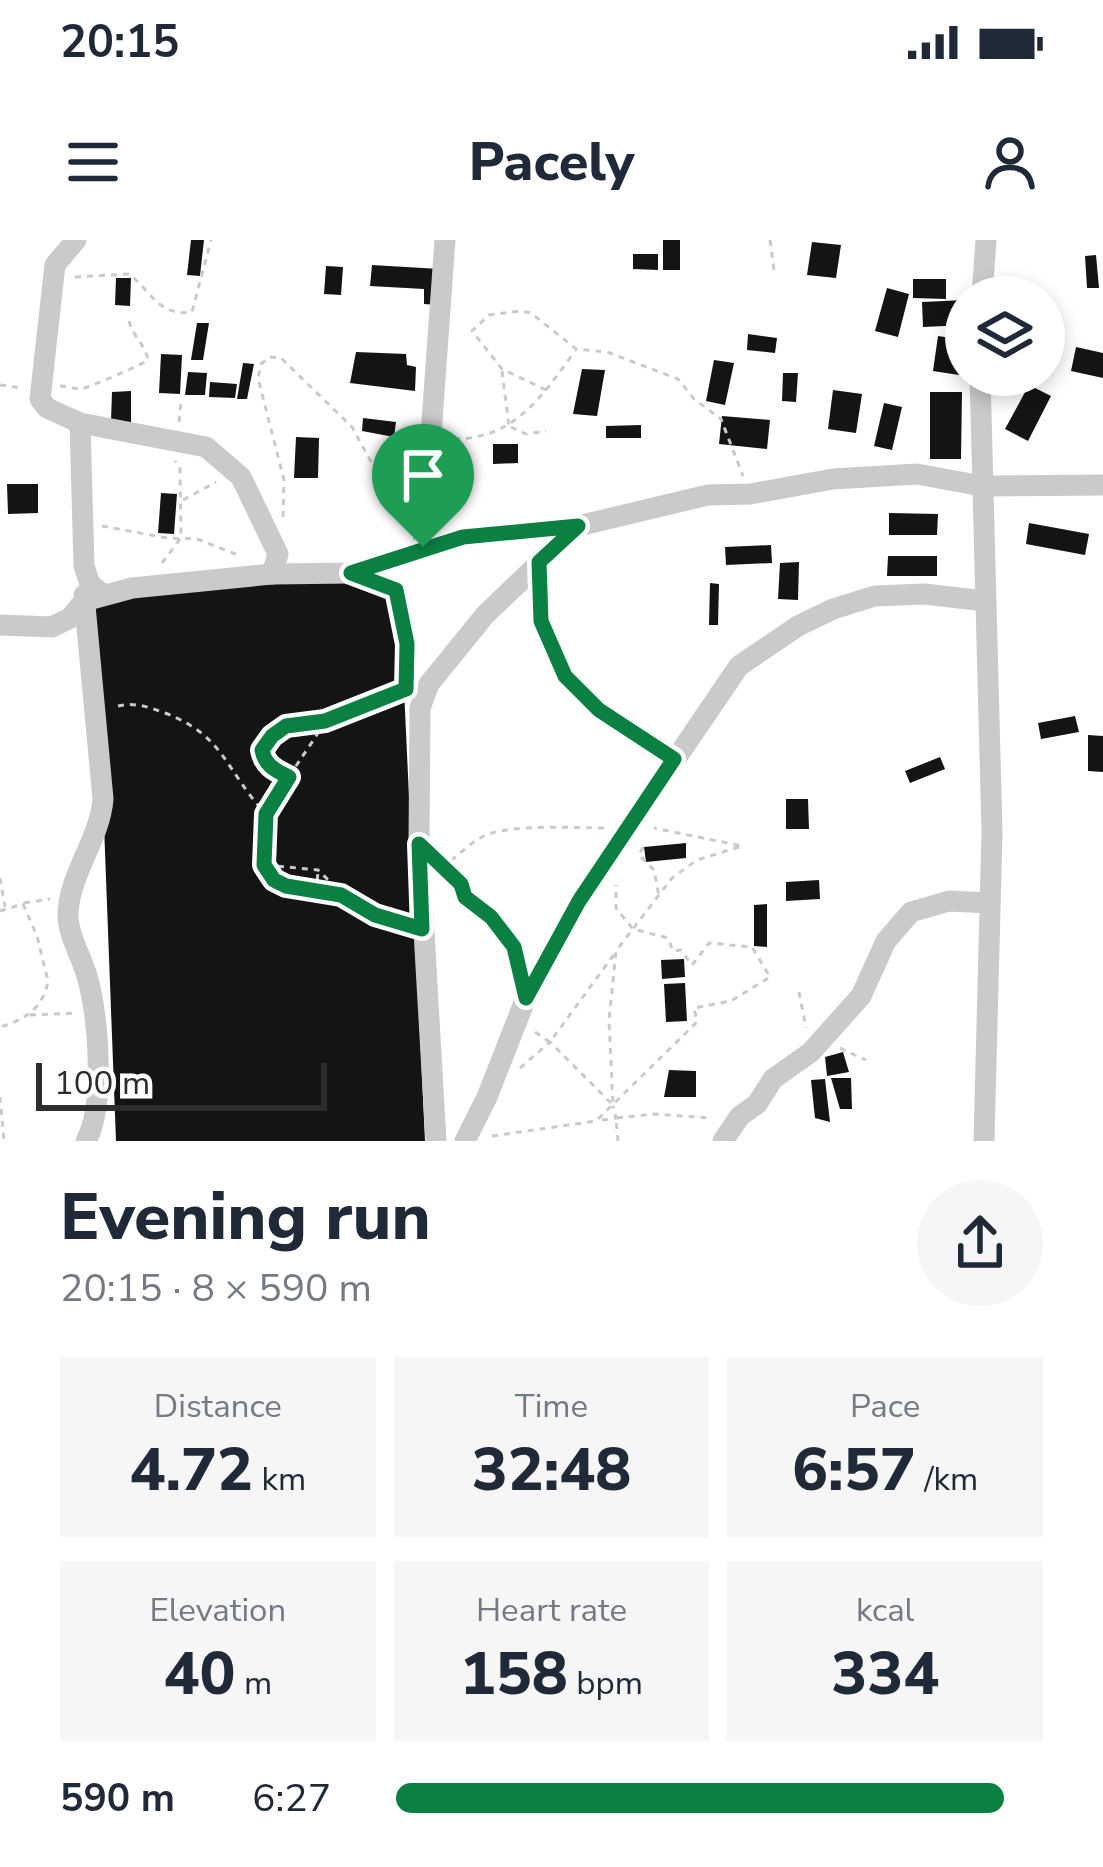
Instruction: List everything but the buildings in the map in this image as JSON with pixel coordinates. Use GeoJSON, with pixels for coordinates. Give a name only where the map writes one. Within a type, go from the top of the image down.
{"type":"FeatureCollection","features":[{"type":"Feature","properties":{"kind":"street"},"geometry":{"type":"LineString","coordinates":[[54,240],[40,390],[47,408],[80,423],[161,441],[195,443],[236,471],[275,564]]}},
{"type":"Feature","properties":{"kind":"street"},"geometry":{"type":"LineString","coordinates":[[54,271],[76,240]]}},
{"type":"Feature","properties":{"kind":"street"},"geometry":{"type":"LineString","coordinates":[[423,547],[445,240]]}},
{"type":"Feature","properties":{"kind":"street"},"geometry":{"type":"LineString","coordinates":[[983,276],[986,240]]}},
{"type":"Feature","properties":{"kind":"street"},"geometry":{"type":"LineString","coordinates":[[980,396],[990,903],[984,1141]]}},
{"type":"Feature","properties":{"kind":"street"},"geometry":{"type":"LineString","coordinates":[[80,423],[84,566],[92,593],[102,816],[70,898],[71,936],[94,1013],[95,1114],[86,1141]]}},
{"type":"Feature","properties":{"kind":"street"},"geometry":{"type":"LineString","coordinates":[[0,626],[52,627],[70,618],[92,593],[275,564],[351,573],[463,537],[578,526],[708,495],[750,494],[833,479],[896,473],[982,486],[1103,485]]}},
{"type":"Feature","properties":{"kind":"street"},"geometry":{"type":"LineString","coordinates":[[436,1141],[422,929],[419,708],[429,684],[485,615],[578,526]]}},
{"type":"Feature","properties":{"kind":"street"},"geometry":{"type":"LineString","coordinates":[[466,1139],[525,1001],[579,901],[641,831],[674,759],[740,666],[798,626],[875,596],[924,594],[986,602]]}},
{"type":"Feature","properties":{"kind":"street"},"geometry":{"type":"LineString","coordinates":[[723,1141],[773,1079],[811,1051],[861,996],[886,941],[911,912],[949,902],[990,903]]}},
{"type":"Feature","properties":{"kind":"path"},"geometry":{"type":"LineString","coordinates":[[54,271],[128,274],[161,307],[192,312],[211,240]]}},
{"type":"Feature","properties":{"kind":"path"},"geometry":{"type":"LineString","coordinates":[[770,240],[774,270]]}},
{"type":"Feature","properties":{"kind":"path"},"geometry":{"type":"LineString","coordinates":[[546,389],[502,369],[472,331],[504,310],[531,313],[577,349],[607,352],[678,379],[694,399],[721,419],[750,494]]}},
{"type":"Feature","properties":{"kind":"path"},"geometry":{"type":"LineString","coordinates":[[40,390],[47,385],[84,389],[148,361],[146,347],[131,332],[129,321]]}},
{"type":"Feature","properties":{"kind":"path"},"geometry":{"type":"LineString","coordinates":[[429,436],[468,440],[509,426],[526,414],[577,349]]}},
{"type":"Feature","properties":{"kind":"path"},"geometry":{"type":"LineString","coordinates":[[283,518],[284,480],[258,378],[261,364],[270,357],[281,358],[352,427],[376,471],[426,479]]}},
{"type":"Feature","properties":{"kind":"path"},"geometry":{"type":"LineString","coordinates":[[502,369],[509,426]]}},
{"type":"Feature","properties":{"kind":"path"},"geometry":{"type":"LineString","coordinates":[[179,424],[182,401]]}},
{"type":"Feature","properties":{"kind":"path"},"geometry":{"type":"LineString","coordinates":[[509,426],[526,434],[546,431]]}},
{"type":"Feature","properties":{"kind":"path"},"geometry":{"type":"LineString","coordinates":[[161,441],[180,469],[181,538]]}},
{"type":"Feature","properties":{"kind":"path"},"geometry":{"type":"LineString","coordinates":[[181,501],[236,471]]}},
{"type":"Feature","properties":{"kind":"path"},"geometry":{"type":"LineString","coordinates":[[82,527],[105,526],[217,544],[249,560],[275,564]]}},
{"type":"Feature","properties":{"kind":"path"},"geometry":{"type":"LineString","coordinates":[[539,562],[541,621],[565,676],[599,710],[674,759]]}},
{"type":"Feature","properties":{"kind":"path"},"geometry":{"type":"LineString","coordinates":[[289,777],[264,760],[262,750],[272,736],[286,726],[325,721],[406,689],[407,644],[400,603],[396,590],[385,585]]}},
{"type":"Feature","properties":{"kind":"path"},"geometry":{"type":"LineString","coordinates":[[98,719],[129,704],[188,722],[215,742],[266,814]]}},
{"type":"Feature","properties":{"kind":"path"},"geometry":{"type":"LineString","coordinates":[[325,721],[266,814],[264,865],[274,880],[341,895]]}},
{"type":"Feature","properties":{"kind":"path"},"geometry":{"type":"LineString","coordinates":[[441,867],[478,838],[517,827],[641,831],[742,846],[697,860],[672,878],[550,1042],[519,1069]]}},
{"type":"Feature","properties":{"kind":"path"},"geometry":{"type":"LineString","coordinates":[[641,831],[639,855],[654,870],[659,896]]}},
{"type":"Feature","properties":{"kind":"path"},"geometry":{"type":"LineString","coordinates":[[419,844],[461,884],[465,897],[491,917],[514,947],[530,1028],[630,1116]]}},
{"type":"Feature","properties":{"kind":"path"},"geometry":{"type":"LineString","coordinates":[[264,865],[318,870],[341,895],[375,915],[422,929]]}},
{"type":"Feature","properties":{"kind":"path"},"geometry":{"type":"LineString","coordinates":[[316,892],[318,870]]}},
{"type":"Feature","properties":{"kind":"path"},"geometry":{"type":"LineString","coordinates":[[0,878],[3,910],[70,898]]}},
{"type":"Feature","properties":{"kind":"path"},"geometry":{"type":"LineString","coordinates":[[596,1121],[697,1022],[694,1009],[731,1001],[770,977],[752,947],[709,943],[692,965],[681,950],[673,951],[668,938],[633,929],[616,908],[616,887]]}},
{"type":"Feature","properties":{"kind":"path"},"geometry":{"type":"LineString","coordinates":[[0,1027],[28,1016],[48,989],[38,936],[22,904]]}},
{"type":"Feature","properties":{"kind":"path"},"geometry":{"type":"LineString","coordinates":[[616,951],[609,1020],[618,1141]]}},
{"type":"Feature","properties":{"kind":"path"},"geometry":{"type":"LineString","coordinates":[[799,992],[811,1051],[866,1060]]}},
{"type":"Feature","properties":{"kind":"path"},"geometry":{"type":"LineString","coordinates":[[28,1016],[94,1013]]}},
{"type":"Feature","properties":{"kind":"path"},"geometry":{"type":"LineString","coordinates":[[0,1097],[4,1141]]}},
{"type":"Feature","properties":{"kind":"path"},"geometry":{"type":"LineString","coordinates":[[466,1139],[630,1116],[740,1116]]}},
{"type":"Feature","properties":{"kind":"route"},"geometry":{"type":"LineString","coordinates":[[578,526],[536,569],[541,621],[565,676],[579,693],[674,759],[579,901],[526,998],[514,947],[491,917],[465,897],[461,884],[419,844],[422,929],[375,915],[341,895],[286,886],[274,880],[264,865],[266,814],[289,777],[264,760],[262,750],[286,726],[325,721],[406,689],[407,644],[396,590],[351,573],[423,547],[463,537],[578,526]]}}]}
